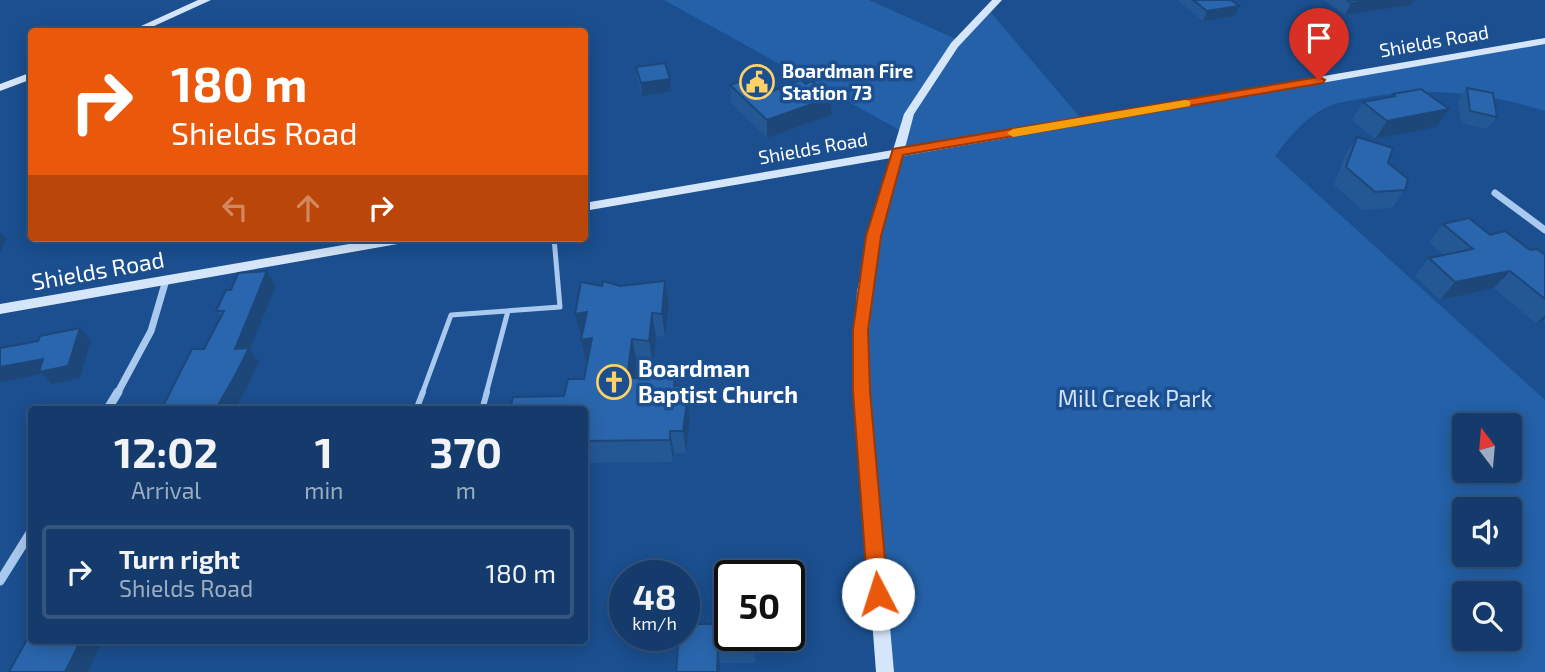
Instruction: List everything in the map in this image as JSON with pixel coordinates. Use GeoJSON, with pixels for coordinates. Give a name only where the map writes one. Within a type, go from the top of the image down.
{"type":"FeatureCollection","features":[{"type":"Feature","properties":{"kind":"main road"},"geometry":{"type":"LineString","coordinates":[[141,28],[206,0]]}},
{"type":"Feature","properties":{"kind":"main road"},"geometry":{"type":"LineString","coordinates":[[886,672],[866,464],[860,368],[860,330],[874,236],[909,114],[938,66],[997,0]]}},
{"type":"Feature","properties":{"kind":"main road","name":"Shields Road"},"geometry":{"type":"LineString","coordinates":[[588,207],[1545,41]]}},
{"type":"Feature","properties":{"kind":"main road"},"geometry":{"type":"LineString","coordinates":[[0,88],[28,77]]}},
{"type":"Feature","properties":{"kind":"main road","name":"Shields Road"},"geometry":{"type":"LineString","coordinates":[[0,309],[386,242]]}},
{"type":"Feature","properties":{"kind":"street"},"geometry":{"type":"LineString","coordinates":[[1495,193],[1545,230]]}},
{"type":"Feature","properties":{"kind":"street"},"geometry":{"type":"LineString","coordinates":[[109,406],[151,331],[166,280]]}},
{"type":"Feature","properties":{"kind":"street"},"geometry":{"type":"LineString","coordinates":[[0,581],[28,536]]}},
{"type":"Feature","properties":{"kind":"lane"},"geometry":{"type":"LineString","coordinates":[[417,406],[451,315],[560,307],[554,242]]}},
{"type":"Feature","properties":{"kind":"lane"},"geometry":{"type":"LineString","coordinates":[[483,406],[508,311]]}},
{"type":"Feature","properties":{"kind":"green space","name":"Mill Creek Park"},"geometry":{"type":"Polygon","coordinates":[[[664,0],[869,0],[958,40],[988,9],[1083,121],[1545,41],[1545,111],[1477,95],[1430,92],[1384,95],[1336,104],[1320,110],[1286,141],[1275,156],[1545,400],[1545,672],[885,672],[866,464],[864,292],[903,132],[664,0]]]}},
{"type":"Feature","properties":{"kind":"building"},"geometry":{"type":"Polygon","coordinates":[[[1193,0],[1231,0],[1239,6],[1207,11],[1193,0]]]}},
{"type":"Feature","properties":{"kind":"building"},"geometry":{"type":"Polygon","coordinates":[[[1347,0],[1371,0],[1351,3],[1347,0]]]}},
{"type":"Feature","properties":{"kind":"building"},"geometry":{"type":"Polygon","coordinates":[[[665,63],[670,79],[641,83],[636,67],[665,63]]]}},
{"type":"Feature","properties":{"kind":"building"},"geometry":{"type":"Polygon","coordinates":[[[752,77],[770,92],[801,80],[806,84],[811,81],[832,97],[767,120],[730,85],[752,77]]]}},
{"type":"Feature","properties":{"kind":"building"},"geometry":{"type":"Polygon","coordinates":[[[1467,88],[1493,93],[1497,117],[1470,111],[1467,88]]]}},
{"type":"Feature","properties":{"kind":"building"},"geometry":{"type":"Polygon","coordinates":[[[1421,89],[1449,109],[1387,121],[1363,102],[1395,96],[1393,94],[1421,89]]]}},
{"type":"Feature","properties":{"kind":"building"},"geometry":{"type":"Polygon","coordinates":[[[1357,137],[1393,148],[1388,163],[1408,179],[1405,190],[1375,192],[1346,167],[1357,137]]]}},
{"type":"Feature","properties":{"kind":"building"},"geometry":{"type":"Polygon","coordinates":[[[1469,218],[1490,235],[1505,231],[1530,250],[1537,249],[1545,255],[1545,299],[1510,271],[1455,282],[1429,258],[1473,249],[1443,224],[1469,218]]]}},
{"type":"Feature","properties":{"kind":"building"},"geometry":{"type":"Polygon","coordinates":[[[267,271],[235,349],[249,348],[237,372],[218,406],[163,406],[192,349],[204,349],[224,311],[216,311],[226,290],[231,290],[238,273],[267,271]]]}},
{"type":"Feature","properties":{"kind":"building","name":"Boardman Baptist Church"},"geometry":{"type":"Polygon","coordinates":[[[603,281],[620,286],[665,281],[662,314],[652,313],[649,341],[632,339],[627,378],[675,378],[674,386],[686,385],[685,395],[688,395],[683,431],[670,431],[670,440],[588,441],[588,406],[511,406],[513,397],[564,396],[568,379],[584,379],[592,338],[581,340],[587,312],[575,314],[581,282],[602,286],[603,281]]]}},
{"type":"Feature","properties":{"kind":"building"},"geometry":{"type":"Polygon","coordinates":[[[80,328],[68,366],[39,372],[43,359],[0,367],[0,348],[38,341],[40,336],[80,328]]]}},
{"type":"Feature","properties":{"kind":"building"},"geometry":{"type":"Polygon","coordinates":[[[700,624],[714,624],[714,651],[718,651],[717,672],[676,672],[678,651],[700,651],[700,624]]]}},
{"type":"Feature","properties":{"kind":"building"},"geometry":{"type":"Polygon","coordinates":[[[28,638],[28,644],[79,644],[65,672],[9,672],[28,638]]]}},
{"type":"Feature","properties":{"kind":"slow traffic"},"geometry":{"type":"LineString","coordinates":[[1013,133],[1185,104]]}},
{"type":"Feature","properties":{"kind":"place","name":"Boardman Fire Station 73"},"geometry":{"type":"Point","coordinates":[757,82]}},
{"type":"Feature","properties":{"kind":"place","name":"Boardman Baptist Church"},"geometry":{"type":"Point","coordinates":[614,382]}},
{"type":"Feature","properties":{"kind":"route"},"geometry":{"type":"LineString","coordinates":[[878,594],[861,392],[860,330],[874,236],[897,152],[1319,80]]}}]}
